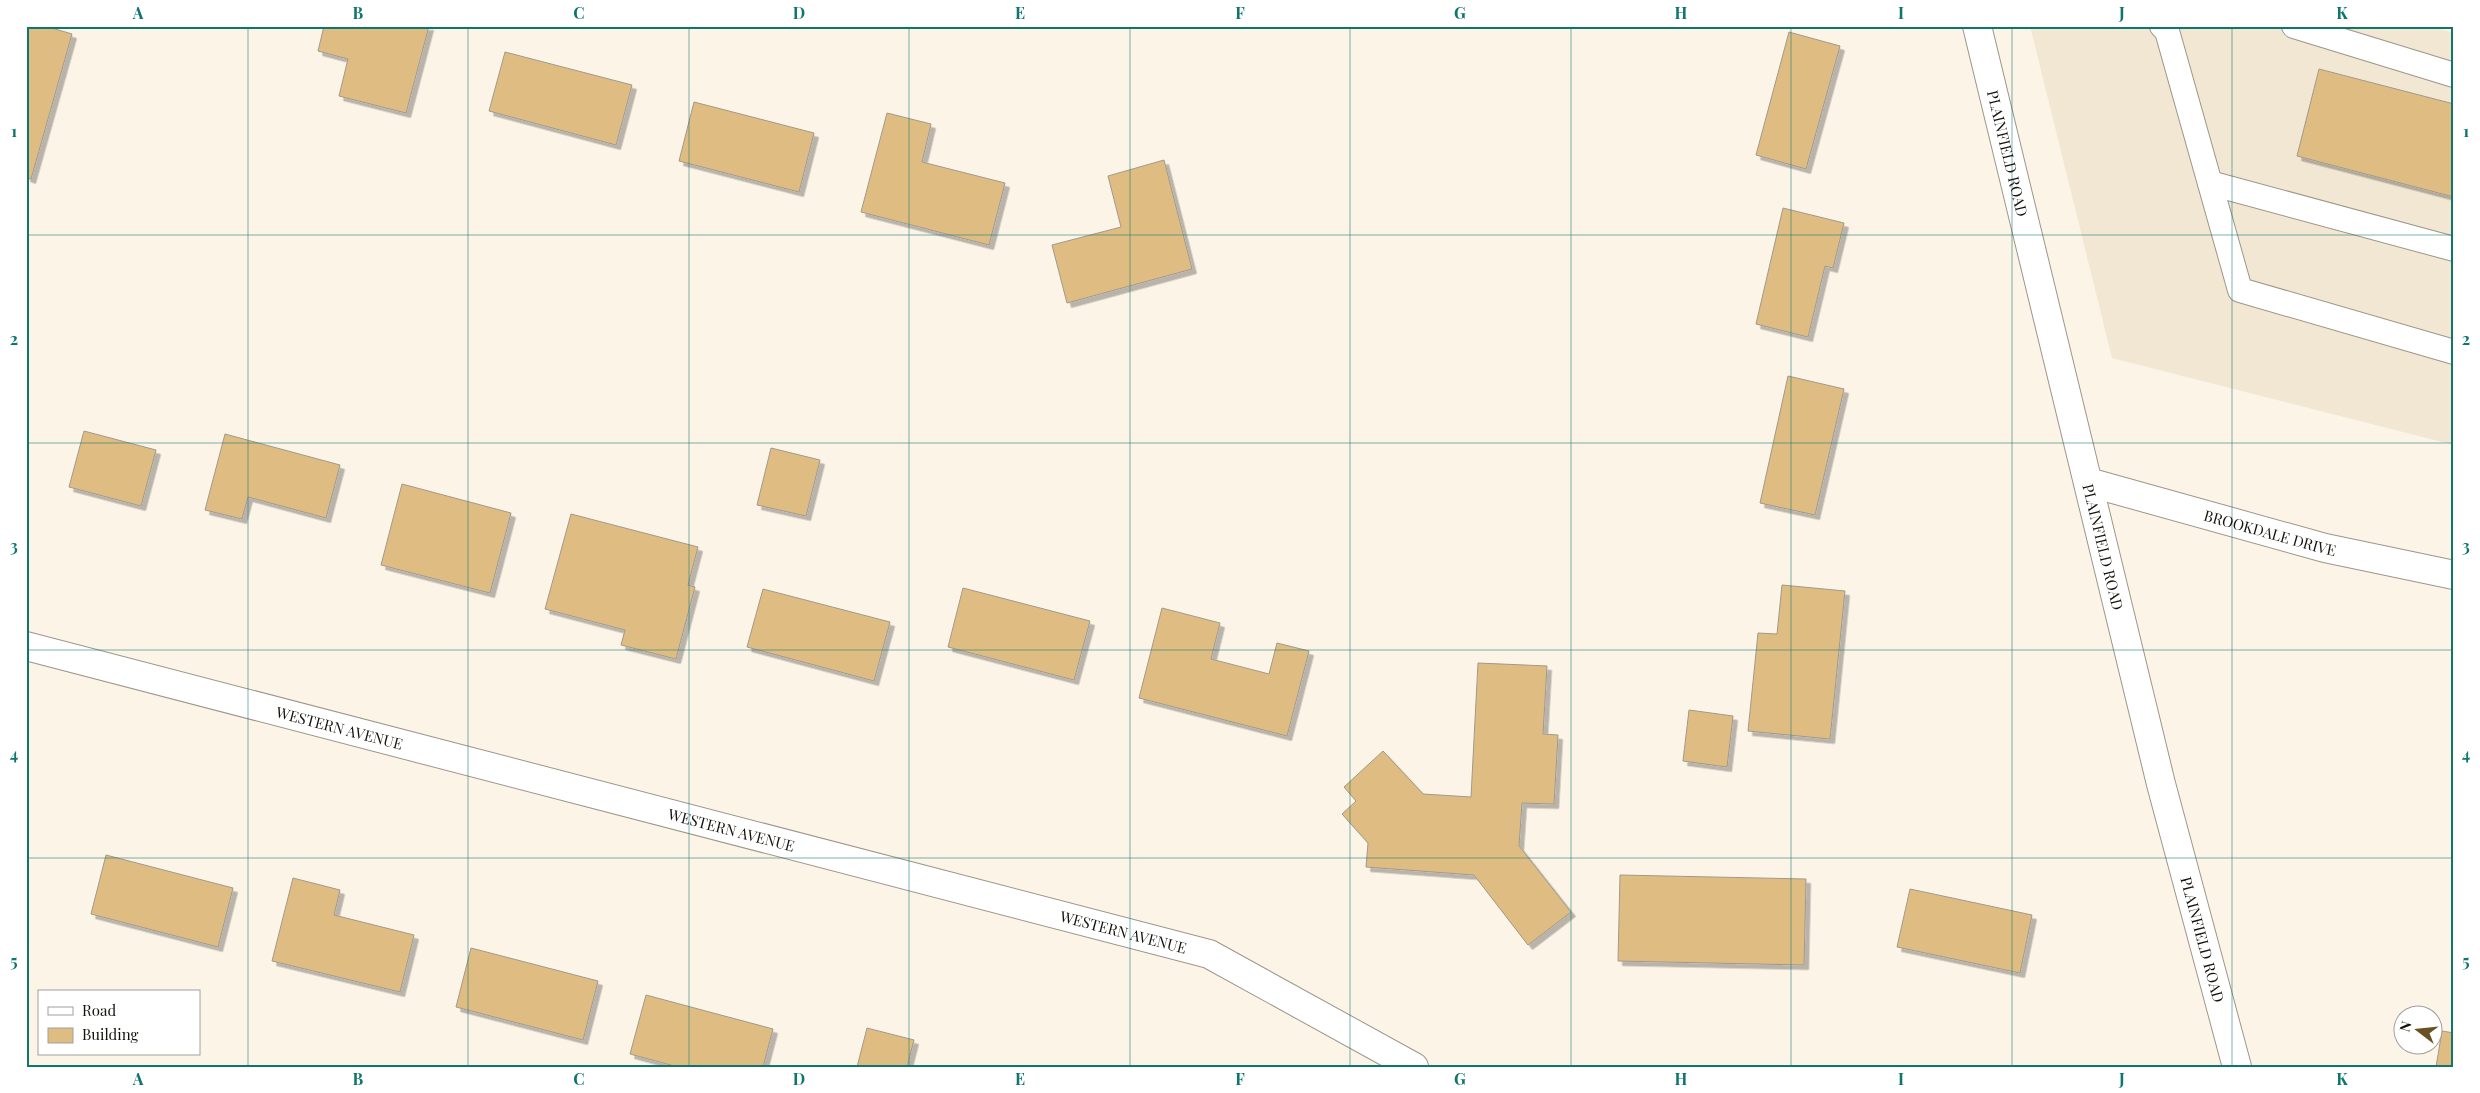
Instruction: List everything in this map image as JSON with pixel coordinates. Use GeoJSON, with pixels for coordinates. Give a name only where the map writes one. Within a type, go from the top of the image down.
{"type":"FeatureCollection","features":[{"type":"Feature","properties":{"kind":"street","name":"PLAINFIELD ROAD"},"geometry":{"type":"LineString","coordinates":[[1977,26],[2162,784],[2237,1067]]}},
{"type":"Feature","properties":{"kind":"street","name":"BROOKDALE DRIVE"},"geometry":{"type":"LineString","coordinates":[[2088,482],[2325,548],[2454,575]]}},
{"type":"Feature","properties":{"kind":"street","name":"WESTERN AVENUE"},"geometry":{"type":"LineString","coordinates":[[26,646],[1209,954],[1414,1067]]}},
{"type":"Feature","properties":{"kind":"lane"},"geometry":{"type":"LineString","coordinates":[[2162,26],[2167,31],[2240,290],[2454,352]]}},
{"type":"Feature","properties":{"kind":"lane"},"geometry":{"type":"LineString","coordinates":[[2294,26],[2454,75]]}},
{"type":"Feature","properties":{"kind":"lane"},"geometry":{"type":"LineString","coordinates":[[2210,183],[2454,249]]}},
{"type":"Feature","properties":{"kind":"shaded area"},"geometry":{"type":"Polygon","coordinates":[[[2030,26],[2428,26],[2454,33],[2454,445],[2112,358],[2030,26]]]}},
{"type":"Feature","properties":{"kind":"building"},"geometry":{"type":"Polygon","coordinates":[[[29,26],[45,26],[72,34],[31,179],[26,177],[26,35],[29,26]]]}},
{"type":"Feature","properties":{"kind":"building"},"geometry":{"type":"Polygon","coordinates":[[[324,26],[429,26],[406,113],[339,96],[348,59],[318,51],[324,26]]]}},
{"type":"Feature","properties":{"kind":"building"},"geometry":{"type":"Polygon","coordinates":[[[1789,32],[1840,46],[1806,169],[1756,155],[1789,32]]]}},
{"type":"Feature","properties":{"kind":"building"},"geometry":{"type":"Polygon","coordinates":[[[505,52],[632,85],[616,145],[489,111],[505,52]]]}},
{"type":"Feature","properties":{"kind":"building"},"geometry":{"type":"Polygon","coordinates":[[[2319,69],[2454,104],[2454,197],[2297,156],[2319,69]]]}},
{"type":"Feature","properties":{"kind":"building"},"geometry":{"type":"Polygon","coordinates":[[[694,102],[814,133],[799,192],[679,161],[694,102]]]}},
{"type":"Feature","properties":{"kind":"building"},"geometry":{"type":"Polygon","coordinates":[[[887,113],[931,124],[922,162],[1005,183],[989,245],[861,212],[887,113]]]}},
{"type":"Feature","properties":{"kind":"building"},"geometry":{"type":"Polygon","coordinates":[[[1164,160],[1192,269],[1067,303],[1052,245],[1121,227],[1108,176],[1164,160]]]}},
{"type":"Feature","properties":{"kind":"building"},"geometry":{"type":"Polygon","coordinates":[[[1783,208],[1844,223],[1833,268],[1825,266],[1808,337],[1756,324],[1783,208]]]}},
{"type":"Feature","properties":{"kind":"building"},"geometry":{"type":"Polygon","coordinates":[[[1788,376],[1844,389],[1815,515],[1760,503],[1788,376]]]}},
{"type":"Feature","properties":{"kind":"building"},"geometry":{"type":"Polygon","coordinates":[[[84,431],[156,450],[141,506],[69,487],[84,431]]]}},
{"type":"Feature","properties":{"kind":"building"},"geometry":{"type":"Polygon","coordinates":[[[225,434],[340,465],[326,518],[248,497],[242,519],[205,510],[225,434]]]}},
{"type":"Feature","properties":{"kind":"building"},"geometry":{"type":"Polygon","coordinates":[[[771,448],[820,460],[806,516],[757,505],[771,448]]]}},
{"type":"Feature","properties":{"kind":"building"},"geometry":{"type":"Polygon","coordinates":[[[402,484],[511,513],[490,593],[381,565],[402,484]]]}},
{"type":"Feature","properties":{"kind":"building"},"geometry":{"type":"Polygon","coordinates":[[[571,514],[698,547],[688,585],[695,587],[676,659],[621,645],[625,630],[545,609],[571,514]]]}},
{"type":"Feature","properties":{"kind":"building"},"geometry":{"type":"Polygon","coordinates":[[[1782,585],[1845,591],[1830,739],[1748,731],[1758,633],[1777,634],[1782,585]]]}},
{"type":"Feature","properties":{"kind":"building"},"geometry":{"type":"Polygon","coordinates":[[[963,588],[1090,621],[1074,680],[948,647],[963,588]]]}},
{"type":"Feature","properties":{"kind":"building"},"geometry":{"type":"Polygon","coordinates":[[[763,589],[890,622],[874,681],[747,647],[763,589]]]}},
{"type":"Feature","properties":{"kind":"building"},"geometry":{"type":"Polygon","coordinates":[[[1162,608],[1220,623],[1211,659],[1269,674],[1277,643],[1309,651],[1287,736],[1139,698],[1162,608]]]}},
{"type":"Feature","properties":{"kind":"building"},"geometry":{"type":"Polygon","coordinates":[[[1478,663],[1547,666],[1543,734],[1558,735],[1554,804],[1522,803],[1519,846],[1571,912],[1528,945],[1474,875],[1366,867],[1368,843],[1342,814],[1356,801],[1344,787],[1383,751],[1423,794],[1471,797],[1478,663]]]}},
{"type":"Feature","properties":{"kind":"building"},"geometry":{"type":"Polygon","coordinates":[[[1689,710],[1733,716],[1727,767],[1683,761],[1689,710]]]}},
{"type":"Feature","properties":{"kind":"building"},"geometry":{"type":"Polygon","coordinates":[[[106,855],[233,888],[218,947],[91,914],[106,855]]]}},
{"type":"Feature","properties":{"kind":"building"},"geometry":{"type":"Polygon","coordinates":[[[1620,875],[1806,879],[1804,965],[1618,961],[1620,875]]]}},
{"type":"Feature","properties":{"kind":"building"},"geometry":{"type":"Polygon","coordinates":[[[293,878],[340,890],[334,915],[414,935],[400,992],[272,961],[293,878]]]}},
{"type":"Feature","properties":{"kind":"building"},"geometry":{"type":"Polygon","coordinates":[[[1910,889],[2032,915],[2020,973],[1897,947],[1910,889]]]}},
{"type":"Feature","properties":{"kind":"building"},"geometry":{"type":"Polygon","coordinates":[[[471,948],[598,981],[583,1040],[456,1007],[471,948]]]}},
{"type":"Feature","properties":{"kind":"building"},"geometry":{"type":"Polygon","coordinates":[[[646,995],[773,1029],[763,1067],[678,1067],[630,1054],[646,995]]]}},
{"type":"Feature","properties":{"kind":"building"},"geometry":{"type":"Polygon","coordinates":[[[867,1028],[914,1040],[907,1067],[857,1067],[867,1028]]]}},
{"type":"Feature","properties":{"kind":"building"},"geometry":{"type":"Polygon","coordinates":[[[2442,1031],[2454,1033],[2454,1067],[2436,1067],[2438,1056],[2442,1056],[2442,1031]]]}}]}
